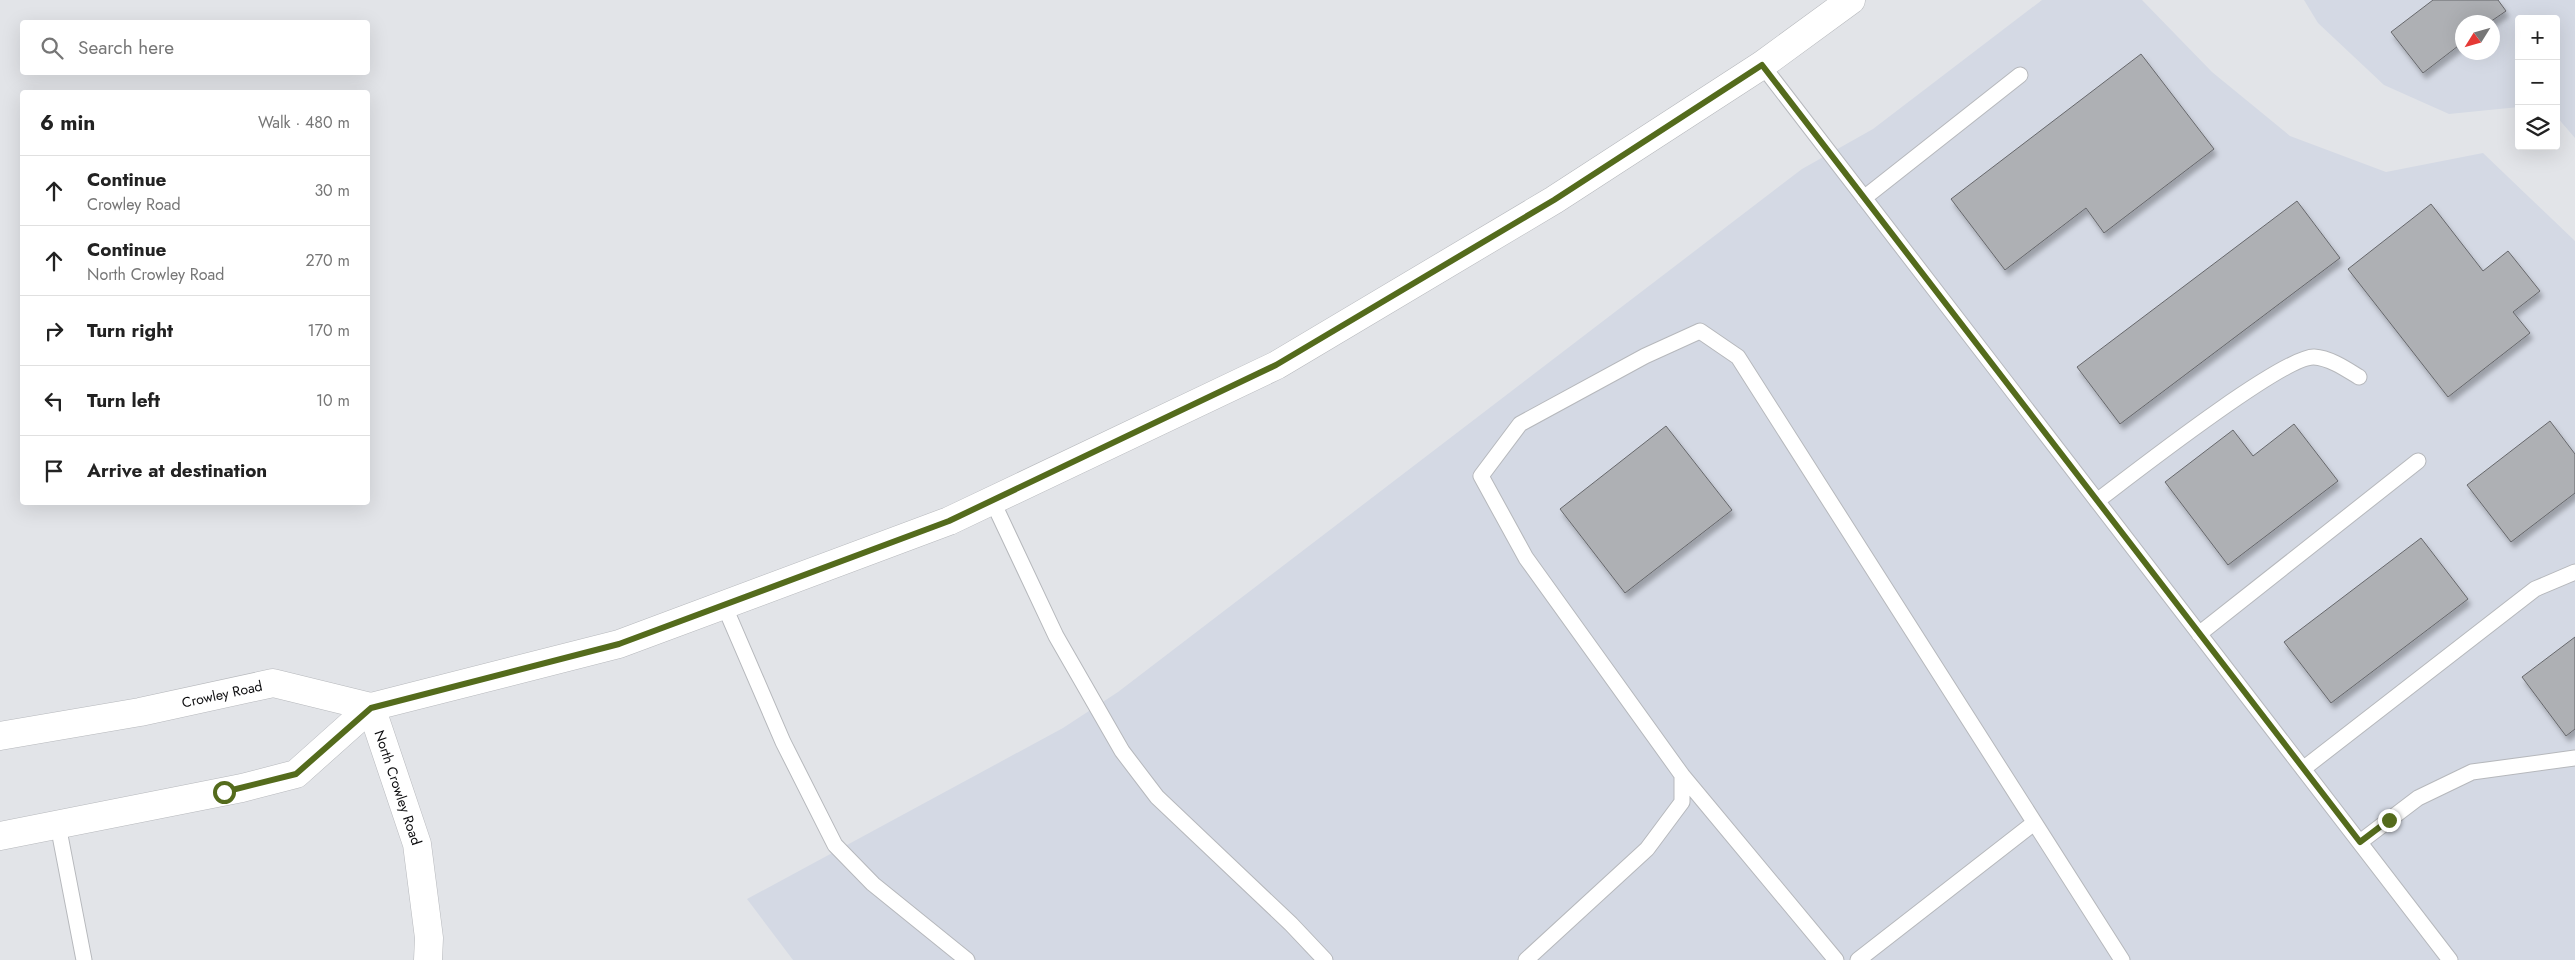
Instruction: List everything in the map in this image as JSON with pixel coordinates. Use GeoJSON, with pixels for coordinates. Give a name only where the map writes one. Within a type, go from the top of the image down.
{"type":"FeatureCollection","features":[{"type":"Feature","properties":{"kind":"main road"},"geometry":{"type":"LineString","coordinates":[[0,836],[242,788],[296,774],[371,708],[619,644],[949,521],[1276,365],[1554,200],[1762,65],[1851,0]]}},
{"type":"Feature","properties":{"kind":"main road","name":"Crowley Road"},"geometry":{"type":"LineString","coordinates":[[0,736],[140,712],[273,683],[371,708]]}},
{"type":"Feature","properties":{"kind":"main road","name":"North Crowley Road"},"geometry":{"type":"LineString","coordinates":[[371,708],[417,844],[429,938],[428,960]]}},
{"type":"Feature","properties":{"kind":"lane"},"geometry":{"type":"LineString","coordinates":[[1762,65],[2450,960]]}},
{"type":"Feature","properties":{"kind":"lane"},"geometry":{"type":"LineString","coordinates":[[1864,198],[2020,75]]}},
{"type":"Feature","properties":{"kind":"lane"},"geometry":{"type":"LineString","coordinates":[[1836,960],[1682,775],[1526,558],[1481,476],[1520,424],[1645,356],[1700,331],[1738,357],[2122,960]]}},
{"type":"Feature","properties":{"kind":"lane"},"geometry":{"type":"LineString","coordinates":[[2097,501],[2192,430],[2282,369],[2313,357],[2339,365],[2359,377]]}},
{"type":"Feature","properties":{"kind":"lane"},"geometry":{"type":"LineString","coordinates":[[2199,634],[2418,461]]}},
{"type":"Feature","properties":{"kind":"lane"},"geometry":{"type":"LineString","coordinates":[[992,500],[1056,636],[1122,751],[1157,797],[1291,924],[1325,960]]}},
{"type":"Feature","properties":{"kind":"lane"},"geometry":{"type":"LineString","coordinates":[[2303,769],[2535,589],[2575,572]]}},
{"type":"Feature","properties":{"kind":"lane"},"geometry":{"type":"LineString","coordinates":[[724,605],[783,742],[835,845],[874,884],[966,960]]}},
{"type":"Feature","properties":{"kind":"lane"},"geometry":{"type":"LineString","coordinates":[[2360,842],[2418,798],[2472,772],[2575,758]]}},
{"type":"Feature","properties":{"kind":"lane"},"geometry":{"type":"LineString","coordinates":[[1526,960],[1647,849],[1682,802],[1682,775]]}},
{"type":"Feature","properties":{"kind":"lane"},"geometry":{"type":"LineString","coordinates":[[1858,960],[2034,823]]}},
{"type":"Feature","properties":{"kind":"lane"},"geometry":{"type":"LineString","coordinates":[[58,824],[84,960]]}},
{"type":"Feature","properties":{"kind":"shaded area"},"geometry":{"type":"Polygon","coordinates":[[[2042,0],[2142,0],[2212,72],[2290,136],[2386,172],[2483,153],[2575,241],[2575,960],[793,960],[747,899],[1063,728],[1118,692],[1802,169],[1873,129],[2042,0]]]}},
{"type":"Feature","properties":{"kind":"shaded area"},"geometry":{"type":"Polygon","coordinates":[[[2304,0],[2575,0],[2575,138],[2560,121],[2560,15],[2515,15],[2515,107],[2449,114],[2384,85],[2318,23],[2304,0]]]}},
{"type":"Feature","properties":{"kind":"building"},"geometry":{"type":"Polygon","coordinates":[[[2433,0],[2498,0],[2506,11],[2500,15],[2455,15],[2455,48],[2423,73],[2391,32],[2433,0]]]}},
{"type":"Feature","properties":{"kind":"building"},"geometry":{"type":"Polygon","coordinates":[[[2141,54],[2214,149],[2104,233],[2086,208],[2005,270],[1951,199],[2141,54]]]}},
{"type":"Feature","properties":{"kind":"building"},"geometry":{"type":"Polygon","coordinates":[[[2297,201],[2340,258],[2120,424],[2077,367],[2297,201]]]}},
{"type":"Feature","properties":{"kind":"building"},"geometry":{"type":"Polygon","coordinates":[[[2431,204],[2483,271],[2508,251],[2540,291],[2513,312],[2530,333],[2448,397],[2348,269],[2431,204]]]}},
{"type":"Feature","properties":{"kind":"building"},"geometry":{"type":"Polygon","coordinates":[[[2550,421],[2575,454],[2575,493],[2511,542],[2467,485],[2550,421]]]}},
{"type":"Feature","properties":{"kind":"building"},"geometry":{"type":"Polygon","coordinates":[[[2294,424],[2338,481],[2228,565],[2165,482],[2233,430],[2253,456],[2294,424]]]}},
{"type":"Feature","properties":{"kind":"building"},"geometry":{"type":"Polygon","coordinates":[[[1666,426],[1732,510],[1625,593],[1560,509],[1666,426]]]}},
{"type":"Feature","properties":{"kind":"building"},"geometry":{"type":"Polygon","coordinates":[[[2421,538],[2468,599],[2331,703],[2284,642],[2421,538]]]}},
{"type":"Feature","properties":{"kind":"building"},"geometry":{"type":"Polygon","coordinates":[[[2575,637],[2575,729],[2566,736],[2522,677],[2575,637]]]}},
{"type":"Feature","properties":{"kind":"route"},"geometry":{"type":"LineString","coordinates":[[224,792],[296,774],[371,708],[619,644],[949,521],[1276,365],[1554,200],[1762,65],[2360,842],[2389,820]]}}]}
